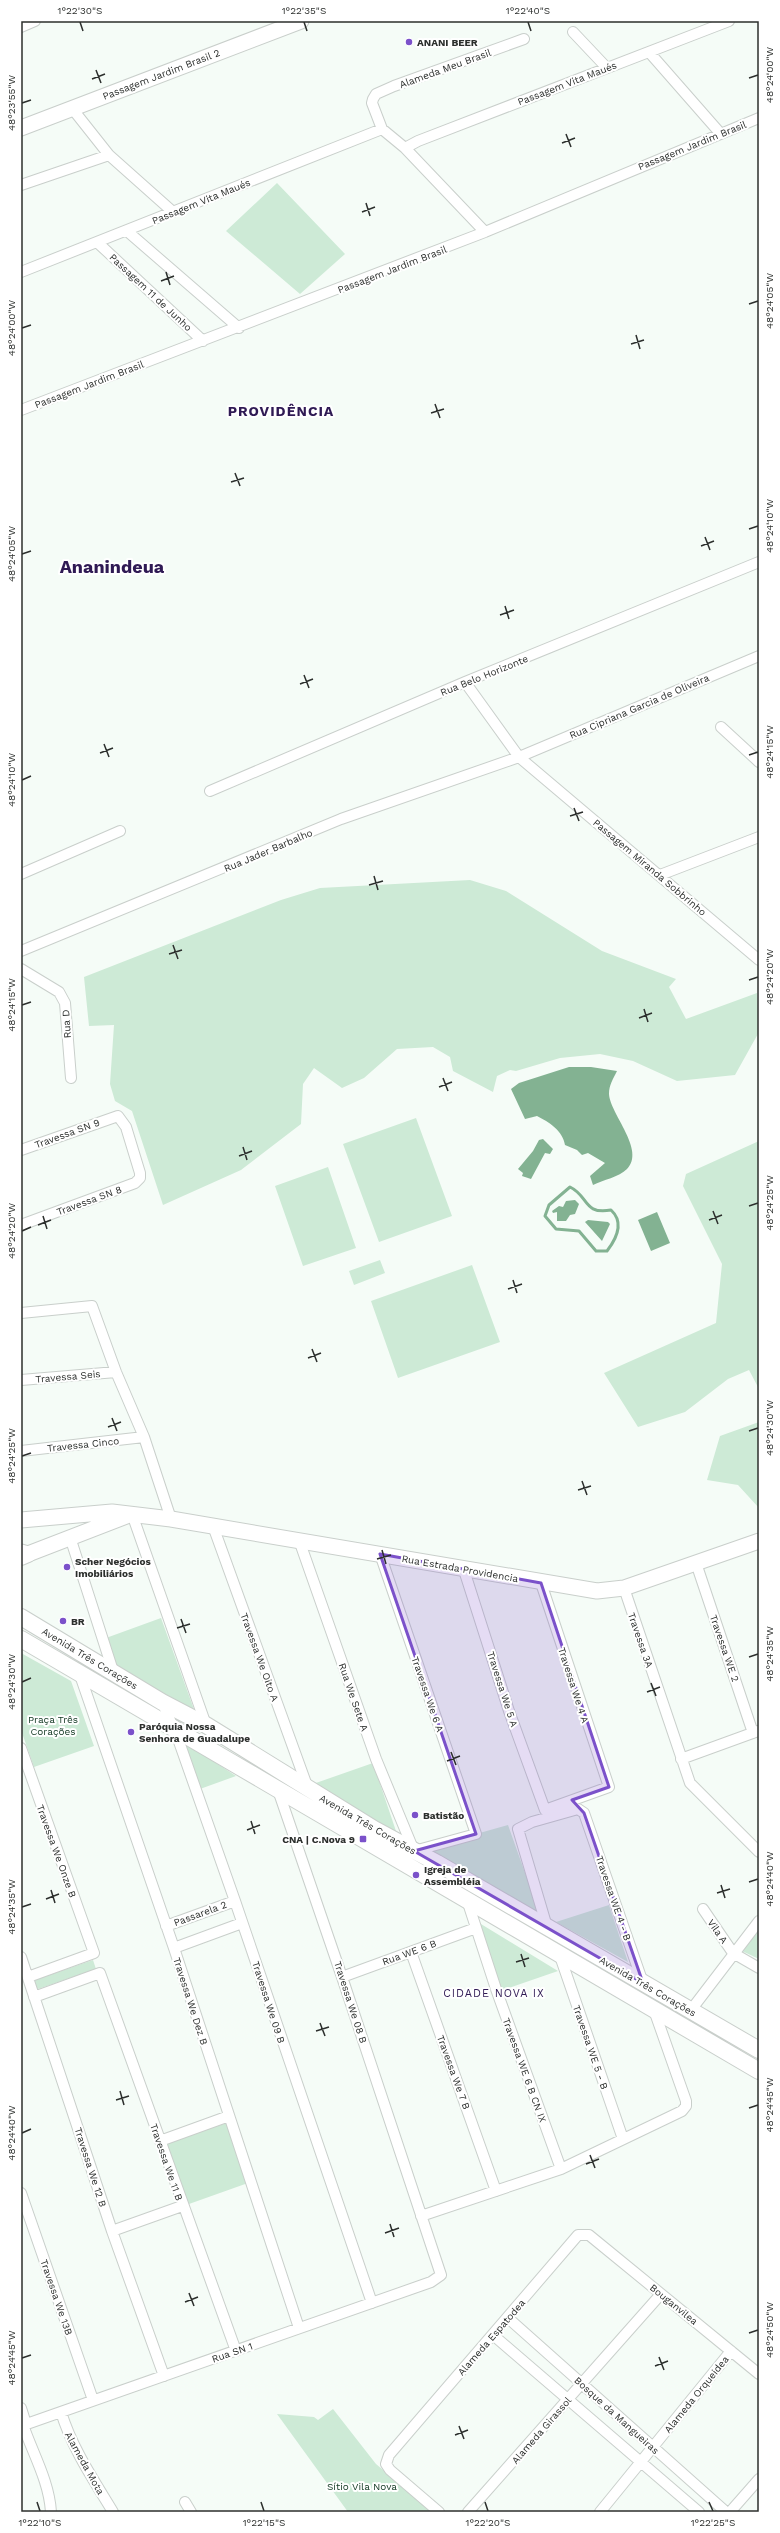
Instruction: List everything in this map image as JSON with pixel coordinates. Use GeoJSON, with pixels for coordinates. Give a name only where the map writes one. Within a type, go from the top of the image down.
{"type":"FeatureCollection","features":[{"type":"Feature","properties":{"kind":"main road","name":"Passagem Jardim Brasil 2"},"geometry":{"type":"LineString","coordinates":[[21,128],[71,107],[301,21]]}},
{"type":"Feature","properties":{"kind":"main road","name":"Rua Estrada Providencia"},"geometry":{"type":"LineString","coordinates":[[21,1520],[86,1513],[132,1514],[171,1519],[463,1567],[541,1583],[598,1591],[624,1588],[759,1541]]}},
{"type":"Feature","properties":{"kind":"main road","name":"Rua Estrada Providencia"},"geometry":{"type":"LineString","coordinates":[[23,1554],[132,1514]]}},
{"type":"Feature","properties":{"kind":"main road","name":"Avenida Três Corações"},"geometry":{"type":"LineString","coordinates":[[21,1617],[113,1671],[162,1702],[206,1725],[304,1788],[759,2050]]}},
{"type":"Feature","properties":{"kind":"main road","name":"Avenida Três Corações"},"geometry":{"type":"LineString","coordinates":[[21,1639],[173,1730],[759,2072]]}},
{"type":"Feature","properties":{"kind":"main road"},"geometry":{"type":"LineString","coordinates":[[400,1862],[414,1852]]}},
{"type":"Feature","properties":{"kind":"street"},"geometry":{"type":"LineString","coordinates":[[23,24],[35,21]]}},
{"type":"Feature","properties":{"kind":"street","name":"Passagem Vita Maués"},"geometry":{"type":"LineString","coordinates":[[405,148],[418,141],[729,21]]}},
{"type":"Feature","properties":{"kind":"street"},"geometry":{"type":"LineString","coordinates":[[573,32],[607,68]]}},
{"type":"Feature","properties":{"kind":"street","name":"Alameda Meu Brasil"},"geometry":{"type":"LineString","coordinates":[[382,129],[372,103],[376,94],[524,39]]}},
{"type":"Feature","properties":{"kind":"street"},"geometry":{"type":"LineString","coordinates":[[649,52],[720,133]]}},
{"type":"Feature","properties":{"kind":"street"},"geometry":{"type":"LineString","coordinates":[[71,107],[109,156],[173,212]]}},
{"type":"Feature","properties":{"kind":"street","name":"Passagem Jardim Brasil"},"geometry":{"type":"LineString","coordinates":[[21,410],[239,328],[485,232],[759,118]]}},
{"type":"Feature","properties":{"kind":"street"},"geometry":{"type":"LineString","coordinates":[[382,129],[405,148],[485,232]]}},
{"type":"Feature","properties":{"kind":"street","name":"Passagem Vita Maués"},"geometry":{"type":"LineString","coordinates":[[21,272],[98,243],[382,129]]}},
{"type":"Feature","properties":{"kind":"street"},"geometry":{"type":"LineString","coordinates":[[21,185],[109,156]]}},
{"type":"Feature","properties":{"kind":"street"},"geometry":{"type":"LineString","coordinates":[[127,231],[239,328]]}},
{"type":"Feature","properties":{"kind":"street","name":"Passagem 11 de Junho"},"geometry":{"type":"LineString","coordinates":[[98,243],[203,341]]}},
{"type":"Feature","properties":{"kind":"street","name":"Rua Belo Horizonte"},"geometry":{"type":"LineString","coordinates":[[210,791],[465,682],[759,562]]}},
{"type":"Feature","properties":{"kind":"street","name":"Rua Cipriana Garcia de Oliveira"},"geometry":{"type":"LineString","coordinates":[[518,756],[759,656]]}},
{"type":"Feature","properties":{"kind":"street","name":"Passagem Miranda Sobbrinho"},"geometry":{"type":"LineString","coordinates":[[465,682],[518,756],[759,960]]}},
{"type":"Feature","properties":{"kind":"street"},"geometry":{"type":"LineString","coordinates":[[721,727],[759,762]]}},
{"type":"Feature","properties":{"kind":"street","name":"Rua Jader Barbalho"},"geometry":{"type":"LineString","coordinates":[[21,951],[341,819],[518,756]]}},
{"type":"Feature","properties":{"kind":"street"},"geometry":{"type":"LineString","coordinates":[[21,874],[120,831]]}},
{"type":"Feature","properties":{"kind":"street"},"geometry":{"type":"LineString","coordinates":[[660,875],[759,837]]}},
{"type":"Feature","properties":{"kind":"street","name":"Rua D"},"geometry":{"type":"LineString","coordinates":[[21,969],[62,995],[65,1003],[71,1078]]}},
{"type":"Feature","properties":{"kind":"street","name":"Travessa SN 9"},"geometry":{"type":"LineString","coordinates":[[21,1150],[118,1116],[123,1120],[139,1166],[140,1178],[135,1183]]}},
{"type":"Feature","properties":{"kind":"street","name":"Travessa SN 8"},"geometry":{"type":"LineString","coordinates":[[21,1225],[135,1183]]}},
{"type":"Feature","properties":{"kind":"street"},"geometry":{"type":"LineString","coordinates":[[21,1313],[92,1306],[116,1372],[144,1437],[171,1519]]}},
{"type":"Feature","properties":{"kind":"street","name":"Travessa Seis"},"geometry":{"type":"LineString","coordinates":[[21,1380],[116,1372]]}},
{"type":"Feature","properties":{"kind":"street","name":"Travessa Cinco"},"geometry":{"type":"LineString","coordinates":[[21,1451],[144,1437]]}},
{"type":"Feature","properties":{"kind":"street"},"geometry":{"type":"LineString","coordinates":[[132,1514],[206,1725]]}},
{"type":"Feature","properties":{"kind":"street","name":"Travessa We Oito A"},"geometry":{"type":"LineString","coordinates":[[213,1526],[306,1783],[304,1788]]}},
{"type":"Feature","properties":{"kind":"street"},"geometry":{"type":"LineString","coordinates":[[70,1537],[113,1671]]}},
{"type":"Feature","properties":{"kind":"street","name":"Rua We Sete A"},"geometry":{"type":"LineString","coordinates":[[299,1540],[376,1759],[414,1852]]}},
{"type":"Feature","properties":{"kind":"street","name":"Travessa We 6 A"},"geometry":{"type":"LineString","coordinates":[[380,1554],[476,1834],[414,1852]]}},
{"type":"Feature","properties":{"kind":"street","name":"Travessa WE 2"},"geometry":{"type":"LineString","coordinates":[[696,1563],[756,1732]]}},
{"type":"Feature","properties":{"kind":"street","name":"Travessa We 5 A"},"geometry":{"type":"LineString","coordinates":[[463,1567],[509,1711],[549,1813]]}},
{"type":"Feature","properties":{"kind":"street","name":"Travessa We 4 A"},"geometry":{"type":"LineString","coordinates":[[541,1583],[609,1786],[549,1813]]}},
{"type":"Feature","properties":{"kind":"street","name":"Travessa 3A"},"geometry":{"type":"LineString","coordinates":[[624,1588],[690,1783],[759,1852]]}},
{"type":"Feature","properties":{"kind":"street","name":"Travessa We Dez B"},"geometry":{"type":"LineString","coordinates":[[80,1674],[174,1948],[299,2328]]}},
{"type":"Feature","properties":{"kind":"street","name":"Travessa We 09 B"},"geometry":{"type":"LineString","coordinates":[[162,1702],[235,1901],[372,2303]]}},
{"type":"Feature","properties":{"kind":"street"},"geometry":{"type":"LineString","coordinates":[[681,1760],[756,1732]]}},
{"type":"Feature","properties":{"kind":"street","name":"Travessa We Onze B"},"geometry":{"type":"LineString","coordinates":[[21,1748],[94,1953],[28,1977]]}},
{"type":"Feature","properties":{"kind":"street","name":"Travessa We 08 B"},"geometry":{"type":"LineString","coordinates":[[278,1790],[441,2275]]}},
{"type":"Feature","properties":{"kind":"street","name":"Travessa WE 4 - B"},"geometry":{"type":"LineString","coordinates":[[549,1813],[578,1809],[584,1813],[643,1983]]}},
{"type":"Feature","properties":{"kind":"street"},"geometry":{"type":"LineString","coordinates":[[547,1927],[518,1836],[520,1827],[549,1813]]}},
{"type":"Feature","properties":{"kind":"street","name":"Passarela 2"},"geometry":{"type":"LineString","coordinates":[[166,1926],[235,1901]]}},
{"type":"Feature","properties":{"kind":"street","name":"Travessa WE 6 B CN IX"},"geometry":{"type":"LineString","coordinates":[[468,1903],[561,2169]]}},
{"type":"Feature","properties":{"kind":"street","name":"Vila A"},"geometry":{"type":"LineString","coordinates":[[703,1909],[733,1953]]}},
{"type":"Feature","properties":{"kind":"street"},"geometry":{"type":"LineString","coordinates":[[691,2010],[759,1920]]}},
{"type":"Feature","properties":{"kind":"street"},"geometry":{"type":"LineString","coordinates":[[174,1948],[242,1923]]}},
{"type":"Feature","properties":{"kind":"street","name":"Rua WE 6 B"},"geometry":{"type":"LineString","coordinates":[[342,1977],[476,1928]]}},
{"type":"Feature","properties":{"kind":"street","name":"Travessa We 7 B"},"geometry":{"type":"LineString","coordinates":[[411,1952],[496,2191]]}},
{"type":"Feature","properties":{"kind":"street"},"geometry":{"type":"LineString","coordinates":[[733,1953],[759,1968]]}},
{"type":"Feature","properties":{"kind":"street","name":"Travessa WE 5 - B"},"geometry":{"type":"LineString","coordinates":[[560,1956],[623,2139]]}},
{"type":"Feature","properties":{"kind":"street","name":"Travessa We 12 B"},"geometry":{"type":"LineString","coordinates":[[21,1957],[112,2231],[164,2376]]}},
{"type":"Feature","properties":{"kind":"street","name":"Travessa We 11 B"},"geometry":{"type":"LineString","coordinates":[[34,1997],[100,1974],[182,2206],[236,2351]]}},
{"type":"Feature","properties":{"kind":"street"},"geometry":{"type":"LineString","coordinates":[[421,2216],[561,2169],[676,2114],[686,2106],[686,2101],[654,2010]]}},
{"type":"Feature","properties":{"kind":"street"},"geometry":{"type":"LineString","coordinates":[[160,2141],[229,2116]]}},
{"type":"Feature","properties":{"kind":"street","name":"Travessa We 13B"},"geometry":{"type":"LineString","coordinates":[[21,2193],[92,2400]]}},
{"type":"Feature","properties":{"kind":"street"},"geometry":{"type":"LineString","coordinates":[[112,2231],[182,2206]]}},
{"type":"Feature","properties":{"kind":"street","name":"Alameda Espatodea"},"geometry":{"type":"LineString","coordinates":[[439,2512],[390,2470],[386,2464],[394,2448],[508,2318],[578,2235],[589,2235]]}},
{"type":"Feature","properties":{"kind":"street","name":"Bouganvilea"},"geometry":{"type":"LineString","coordinates":[[589,2235],[759,2374]]}},
{"type":"Feature","properties":{"kind":"street","name":"Rua SN 1"},"geometry":{"type":"LineString","coordinates":[[24,2425],[436,2280],[441,2275]]}},
{"type":"Feature","properties":{"kind":"street","name":"Alameda Girassol"},"geometry":{"type":"LineString","coordinates":[[468,2512],[661,2294]]}},
{"type":"Feature","properties":{"kind":"street","name":"Bosque da Mangueiras"},"geometry":{"type":"LineString","coordinates":[[508,2318],[726,2512]]}},
{"type":"Feature","properties":{"kind":"street","name":"Bosque da Mangueiras"},"geometry":{"type":"LineString","coordinates":[[493,2335],[640,2464],[699,2512]]}},
{"type":"Feature","properties":{"kind":"street","name":"Alameda Orqueidea"},"geometry":{"type":"LineString","coordinates":[[600,2512],[731,2351]]}},
{"type":"Feature","properties":{"kind":"street"},"geometry":{"type":"LineString","coordinates":[[21,2408],[24,2425],[35,2460],[45,2479],[50,2495],[51,2512]]}},
{"type":"Feature","properties":{"kind":"street","name":"Alameda Mota"},"geometry":{"type":"LineString","coordinates":[[60,2412],[75,2448],[112,2512]]}},
{"type":"Feature","properties":{"kind":"street"},"geometry":{"type":"LineString","coordinates":[[730,2512],[759,2479]]}},
{"type":"Feature","properties":{"kind":"street"},"geometry":{"type":"LineString","coordinates":[[185,2502],[191,2512]]}},
{"type":"Feature","properties":{"kind":"highlighted area"},"geometry":{"type":"Polygon","coordinates":[[[380,1554],[541,1583],[609,1787],[572,1800],[584,1813],[643,1983],[414,1851],[476,1834],[380,1554]]]}},
{"type":"Feature","properties":{"kind":"green space"},"geometry":{"type":"Polygon","coordinates":[[[277,183],[345,254],[300,294],[226,231],[277,183]]]}},
{"type":"Feature","properties":{"kind":"green space"},"geometry":{"type":"Polygon","coordinates":[[[470,880],[506,891],[602,951],[676,979],[669,987],[686,1019],[757,993],[759,1032],[735,1075],[677,1081],[633,1061],[600,1054],[560,1058],[516,1071],[510,1070],[497,1076],[493,1092],[453,1071],[450,1057],[433,1047],[397,1049],[364,1078],[342,1088],[314,1068],[303,1084],[301,1124],[241,1170],[163,1205],[132,1111],[115,1101],[110,1084],[114,1025],[89,1026],[84,977],[281,900],[320,888],[470,880]]]}},
{"type":"Feature","properties":{"kind":"green space"},"geometry":{"type":"Polygon","coordinates":[[[416,1118],[452,1216],[379,1242],[343,1144],[416,1118]]]}},
{"type":"Feature","properties":{"kind":"green space"},"geometry":{"type":"Polygon","coordinates":[[[759,1141],[759,1389],[749,1370],[728,1379],[685,1412],[638,1427],[604,1373],[716,1323],[722,1264],[683,1186],[686,1174],[759,1141]]]}},
{"type":"Feature","properties":{"kind":"green space"},"geometry":{"type":"Polygon","coordinates":[[[328,1167],[356,1248],[303,1266],[275,1186],[328,1167]]]}},
{"type":"Feature","properties":{"kind":"green space"},"geometry":{"type":"Polygon","coordinates":[[[380,1260],[385,1273],[354,1285],[349,1271],[380,1260]]]}},
{"type":"Feature","properties":{"kind":"green space"},"geometry":{"type":"Polygon","coordinates":[[[472,1265],[500,1342],[398,1378],[371,1301],[472,1265]]]}},
{"type":"Feature","properties":{"kind":"green space"},"geometry":{"type":"Polygon","coordinates":[[[759,1422],[759,1508],[738,1485],[707,1480],[720,1436],[759,1422]]]}},
{"type":"Feature","properties":{"kind":"green space"},"geometry":{"type":"Polygon","coordinates":[[[161,1618],[196,1715],[118,1672],[106,1638],[161,1618]]]}},
{"type":"Feature","properties":{"kind":"green space","name":"Praça Três Corações"},"geometry":{"type":"Polygon","coordinates":[[[21,1653],[71,1681],[94,1746],[34,1767],[21,1730],[21,1653]]]}},
{"type":"Feature","properties":{"kind":"green space"},"geometry":{"type":"Polygon","coordinates":[[[187,1744],[236,1776],[200,1789],[184,1749],[187,1744]]]}},
{"type":"Feature","properties":{"kind":"green space"},"geometry":{"type":"Polygon","coordinates":[[[373,1763],[397,1834],[313,1784],[373,1763]]]}},
{"type":"Feature","properties":{"kind":"green space"},"geometry":{"type":"Polygon","coordinates":[[[508,1825],[540,1915],[431,1852],[476,1834],[508,1825]]]}},
{"type":"Feature","properties":{"kind":"green space"},"geometry":{"type":"Polygon","coordinates":[[[609,1905],[628,1962],[556,1922],[609,1905]]]}},
{"type":"Feature","properties":{"kind":"green space"},"geometry":{"type":"Polygon","coordinates":[[[476,1921],[558,1971],[500,1991],[476,1921]]]}},
{"type":"Feature","properties":{"kind":"green space"},"geometry":{"type":"Polygon","coordinates":[[[759,1931],[759,1959],[742,1951],[759,1931]]]}},
{"type":"Feature","properties":{"kind":"green space"},"geometry":{"type":"Polygon","coordinates":[[[93,1960],[96,1969],[35,1990],[32,1981],[93,1960]]]}},
{"type":"Feature","properties":{"kind":"green space"},"geometry":{"type":"Polygon","coordinates":[[[227,2123],[248,2183],[189,2204],[165,2143],[227,2123]]]}},
{"type":"Feature","properties":{"kind":"green space","name":"Sítio Vila Nova"},"geometry":{"type":"Polygon","coordinates":[[[333,2409],[376,2464],[433,2512],[348,2512],[277,2414],[314,2417],[318,2420],[333,2409]]]}},
{"type":"Feature","properties":{"kind":"shaded area"},"geometry":{"type":"Polygon","coordinates":[[[569,1067],[591,1067],[617,1071],[610,1085],[609,1094],[611,1102],[630,1142],[632,1161],[624,1172],[593,1185],[590,1176],[605,1163],[588,1153],[582,1155],[577,1150],[565,1145],[564,1140],[558,1131],[542,1118],[537,1116],[525,1119],[511,1089],[519,1083],[569,1067]]]}},
{"type":"Feature","properties":{"kind":"shaded area"},"geometry":{"type":"Polygon","coordinates":[[[543,1139],[553,1149],[550,1154],[545,1153],[531,1179],[522,1176],[523,1173],[518,1169],[533,1151],[539,1140],[543,1139]]]}},
{"type":"Feature","properties":{"kind":"shaded area"},"geometry":{"type":"Polygon","coordinates":[[[575,1200],[579,1204],[575,1214],[570,1215],[566,1221],[557,1221],[557,1212],[553,1213],[552,1211],[559,1206],[563,1207],[566,1201],[575,1200]]]}},
{"type":"Feature","properties":{"kind":"shaded area"},"geometry":{"type":"Polygon","coordinates":[[[657,1212],[670,1243],[651,1251],[638,1220],[657,1212]]]}},
{"type":"Feature","properties":{"kind":"shaded area"},"geometry":{"type":"Polygon","coordinates":[[[588,1220],[608,1222],[610,1224],[602,1241],[585,1222],[588,1220]]]}},
{"type":"Feature","properties":{"kind":"waterway"},"geometry":{"type":"LineString","coordinates":[[570,1187],[595,1210],[611,1210],[615,1215],[618,1230],[614,1241],[607,1251],[596,1251],[579,1231],[556,1229],[545,1216],[549,1205],[570,1187]]}},
{"type":"Feature","properties":{"kind":"place","name":"ANANI BEER"},"geometry":{"type":"Point","coordinates":[409,42]}},
{"type":"Feature","properties":{"kind":"place","name":"Scher Negócios Imobiliários"},"geometry":{"type":"Point","coordinates":[67,1567]}},
{"type":"Feature","properties":{"kind":"place","name":"BR"},"geometry":{"type":"Point","coordinates":[63,1621]}},
{"type":"Feature","properties":{"kind":"place","name":"Paróquia Nossa Senhora de Guadalupe"},"geometry":{"type":"Point","coordinates":[131,1732]}},
{"type":"Feature","properties":{"kind":"place","name":"Batistão"},"geometry":{"type":"Point","coordinates":[415,1815]}},
{"type":"Feature","properties":{"kind":"place","name":"CNA | C.Nova 9"},"geometry":{"type":"Point","coordinates":[363,1839]}},
{"type":"Feature","properties":{"kind":"place","name":"Igreja de Assembléia"},"geometry":{"type":"Point","coordinates":[416,1875]}},
{"type":"Feature","properties":{"kind":"district","name":"PROVIDÊNCIA"},"geometry":{"type":"Point","coordinates":[281,411]}},
{"type":"Feature","properties":{"kind":"district","name":"Ananindeua"},"geometry":{"type":"Point","coordinates":[112,567]}},
{"type":"Feature","properties":{"kind":"district","name":"CIDADE NOVA IX"},"geometry":{"type":"Point","coordinates":[494,1993]}}]}
